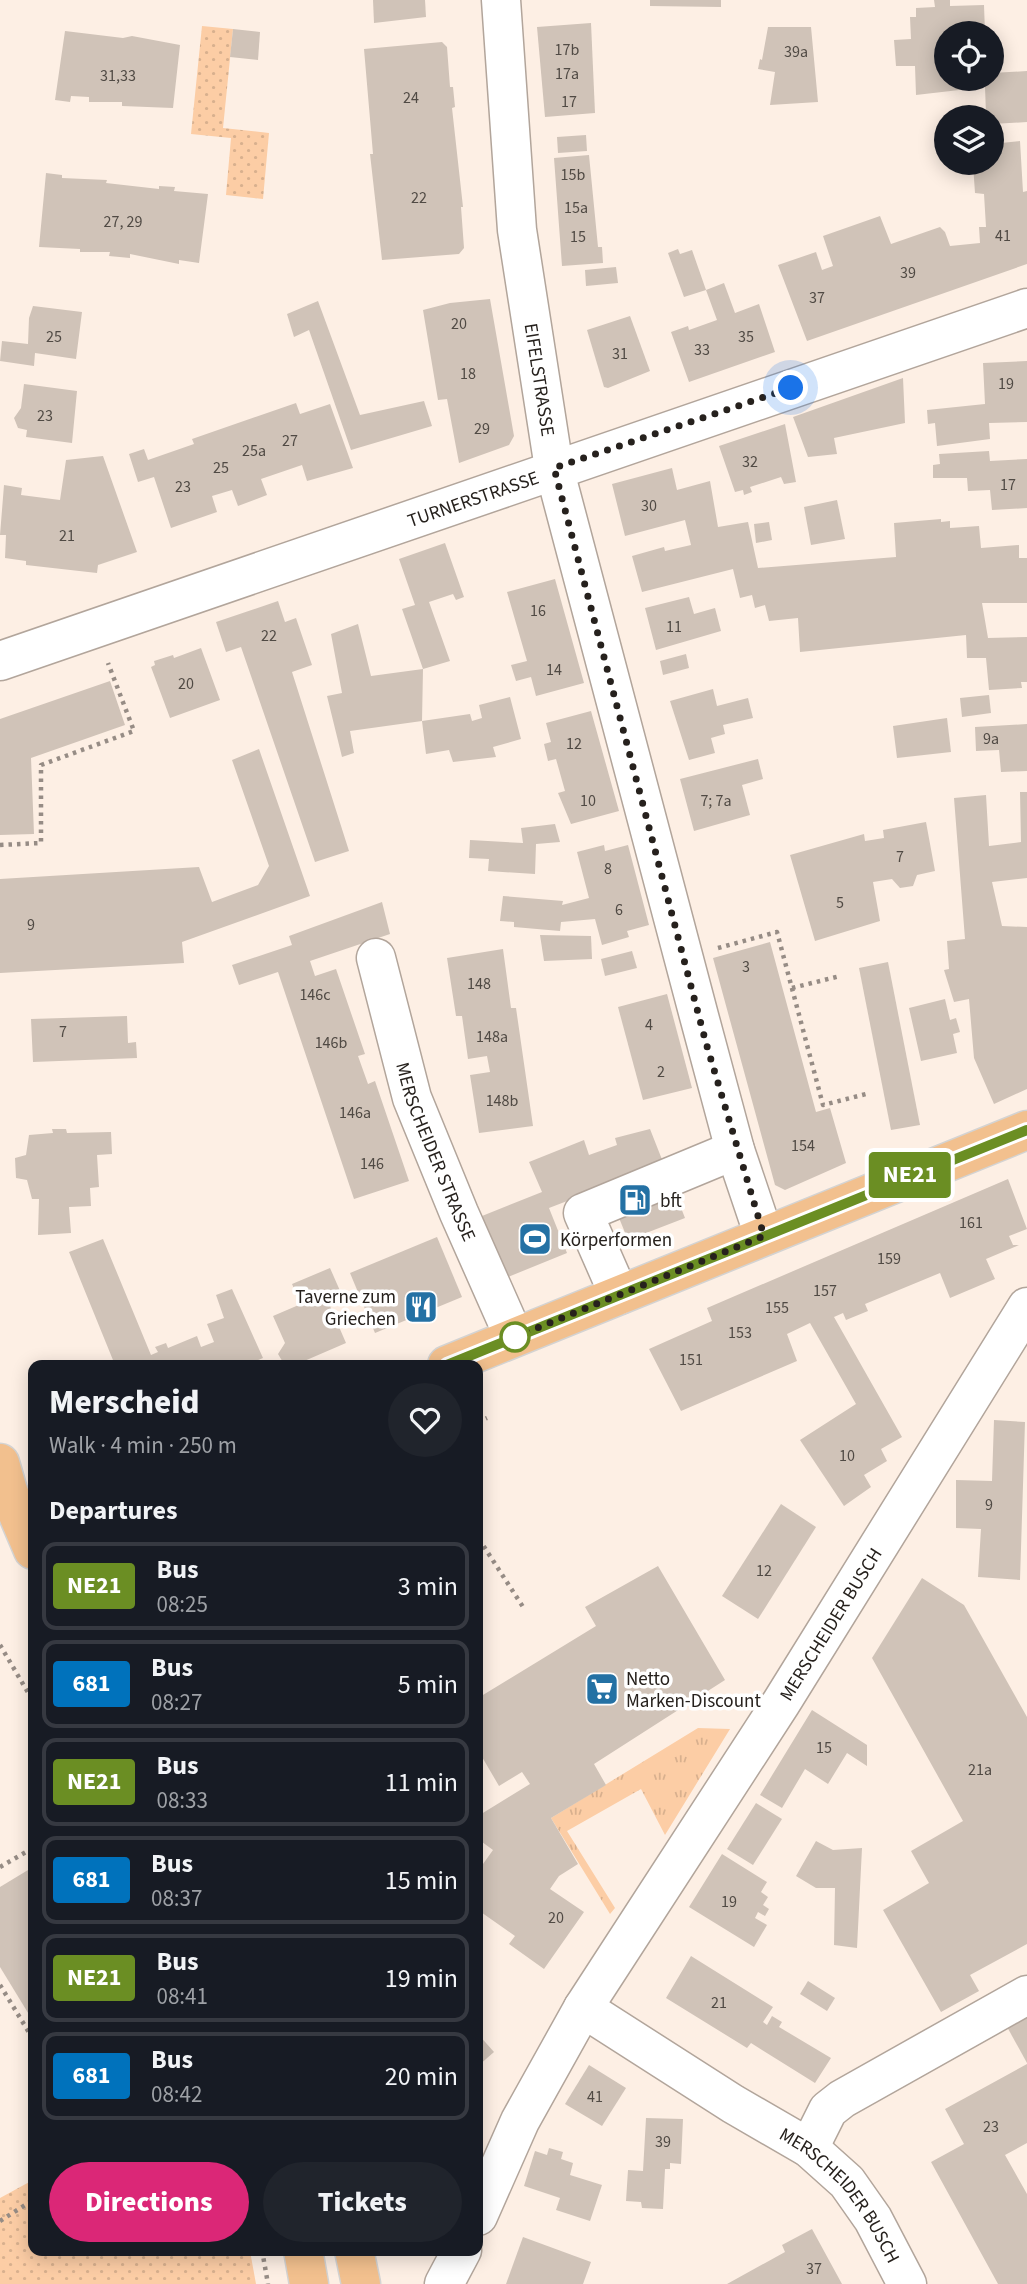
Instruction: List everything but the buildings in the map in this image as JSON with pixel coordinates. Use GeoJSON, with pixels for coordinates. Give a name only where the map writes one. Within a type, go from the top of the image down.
{"type":"FeatureCollection","features":[{"type":"Feature","properties":{"kind":"main road"},"geometry":{"type":"LineString","coordinates":[[459,1360],[1027,1130]]}},
{"type":"Feature","properties":{"kind":"main road"},"geometry":{"type":"LineString","coordinates":[[0,1463],[24,1547]]}},
{"type":"Feature","properties":{"kind":"main road"},"geometry":{"type":"LineString","coordinates":[[304,2256],[309,2284]]}},
{"type":"Feature","properties":{"kind":"main road"},"geometry":{"type":"LineString","coordinates":[[355,2256],[361,2284]]}},
{"type":"Feature","properties":{"kind":"street","name":"EIFELSTRASSE"},"geometry":{"type":"LineString","coordinates":[[501,0],[517,230],[554,468],[739,1163],[764,1236]]}},
{"type":"Feature","properties":{"kind":"street","name":"TURNERSTRASSE"},"geometry":{"type":"LineString","coordinates":[[0,661],[554,468],[1027,308]]}},
{"type":"Feature","properties":{"kind":"street","name":"MERSCHEIDER STRASSE"},"geometry":{"type":"LineString","coordinates":[[376,958],[412,1098],[514,1337]]}},
{"type":"Feature","properties":{"kind":"street"},"geometry":{"type":"LineString","coordinates":[[619,1295],[593,1235],[739,1163]]}},
{"type":"Feature","properties":{"kind":"street","name":"MERSCHEIDER BUSCH"},"geometry":{"type":"LineString","coordinates":[[483,2205],[520,2121],[583,2008],[781,1703],[1027,1307]]}},
{"type":"Feature","properties":{"kind":"street"},"geometry":{"type":"LineString","coordinates":[[809,2148],[828,2110],[842,2099],[1027,1995]]}},
{"type":"Feature","properties":{"kind":"street","name":"MERSCHEIDER BUSCH"},"geometry":{"type":"LineString","coordinates":[[583,2008],[733,2104],[809,2148],[847,2182],[873,2219],[907,2284]]}},
{"type":"Feature","properties":{"kind":"street"},"geometry":{"type":"LineString","coordinates":[[444,2284],[459,2256]]}},
{"type":"Feature","properties":{"kind":"path"},"geometry":{"type":"LineString","coordinates":[[0,845],[41,843],[41,765],[134,731],[95,628]]}},
{"type":"Feature","properties":{"kind":"path"},"geometry":{"type":"LineString","coordinates":[[684,958],[777,932],[823,1105],[866,1094]]}},
{"type":"Feature","properties":{"kind":"path"},"geometry":{"type":"LineString","coordinates":[[792,988],[840,976]]}},
{"type":"Feature","properties":{"kind":"path"},"geometry":{"type":"LineString","coordinates":[[483,1420],[487,1418]]}},
{"type":"Feature","properties":{"kind":"path"},"geometry":{"type":"LineString","coordinates":[[483,1545],[525,1610]]}},
{"type":"Feature","properties":{"kind":"path"},"geometry":{"type":"LineString","coordinates":[[0,1645],[28,1693]]}},
{"type":"Feature","properties":{"kind":"path"},"geometry":{"type":"LineString","coordinates":[[0,1867],[28,1851]]}},
{"type":"Feature","properties":{"kind":"path"},"geometry":{"type":"LineString","coordinates":[[0,1985],[28,2031]]}},
{"type":"Feature","properties":{"kind":"path"},"geometry":{"type":"LineString","coordinates":[[0,2221],[28,2203]]}},
{"type":"Feature","properties":{"kind":"path"},"geometry":{"type":"LineString","coordinates":[[263,2256],[268,2284]]}},
{"type":"Feature","properties":{"kind":"green space"},"geometry":{"type":"Polygon","coordinates":[[[202,26],[233,29],[223,128],[269,133],[263,199],[226,195],[231,138],[191,134],[202,26]]]}},
{"type":"Feature","properties":{"kind":"green space"},"geometry":{"type":"Polygon","coordinates":[[[698,1728],[730,1729],[665,1835],[641,1789],[567,1831],[615,1908],[610,1914],[551,1818],[698,1728]]]}},
{"type":"Feature","properties":{"kind":"green space"},"geometry":{"type":"Polygon","coordinates":[[[28,2183],[28,2256],[251,2256],[256,2284],[0,2284],[0,2198],[28,2183]]]}},
{"type":"Feature","properties":{"kind":"bus line","name":"NE21"},"geometry":{"type":"LineString","coordinates":[[459,1360],[900,1179],[1027,1130]]}},
{"type":"Feature","properties":{"kind":"place","name":"bft"},"geometry":{"type":"Point","coordinates":[635,1200]}},
{"type":"Feature","properties":{"kind":"place","name":"Körperformen"},"geometry":{"type":"Point","coordinates":[535,1239]}},
{"type":"Feature","properties":{"kind":"place","name":"Taverne zum Griechen"},"geometry":{"type":"Point","coordinates":[421,1307]}},
{"type":"Feature","properties":{"kind":"place","name":"Netto Marken-Discount"},"geometry":{"type":"Point","coordinates":[602,1689]}},
{"type":"Feature","properties":{"kind":"route"},"geometry":{"type":"LineString","coordinates":[[515,1337],[764,1236],[706,1043],[648,815],[554,468],[791,388]]}}]}
